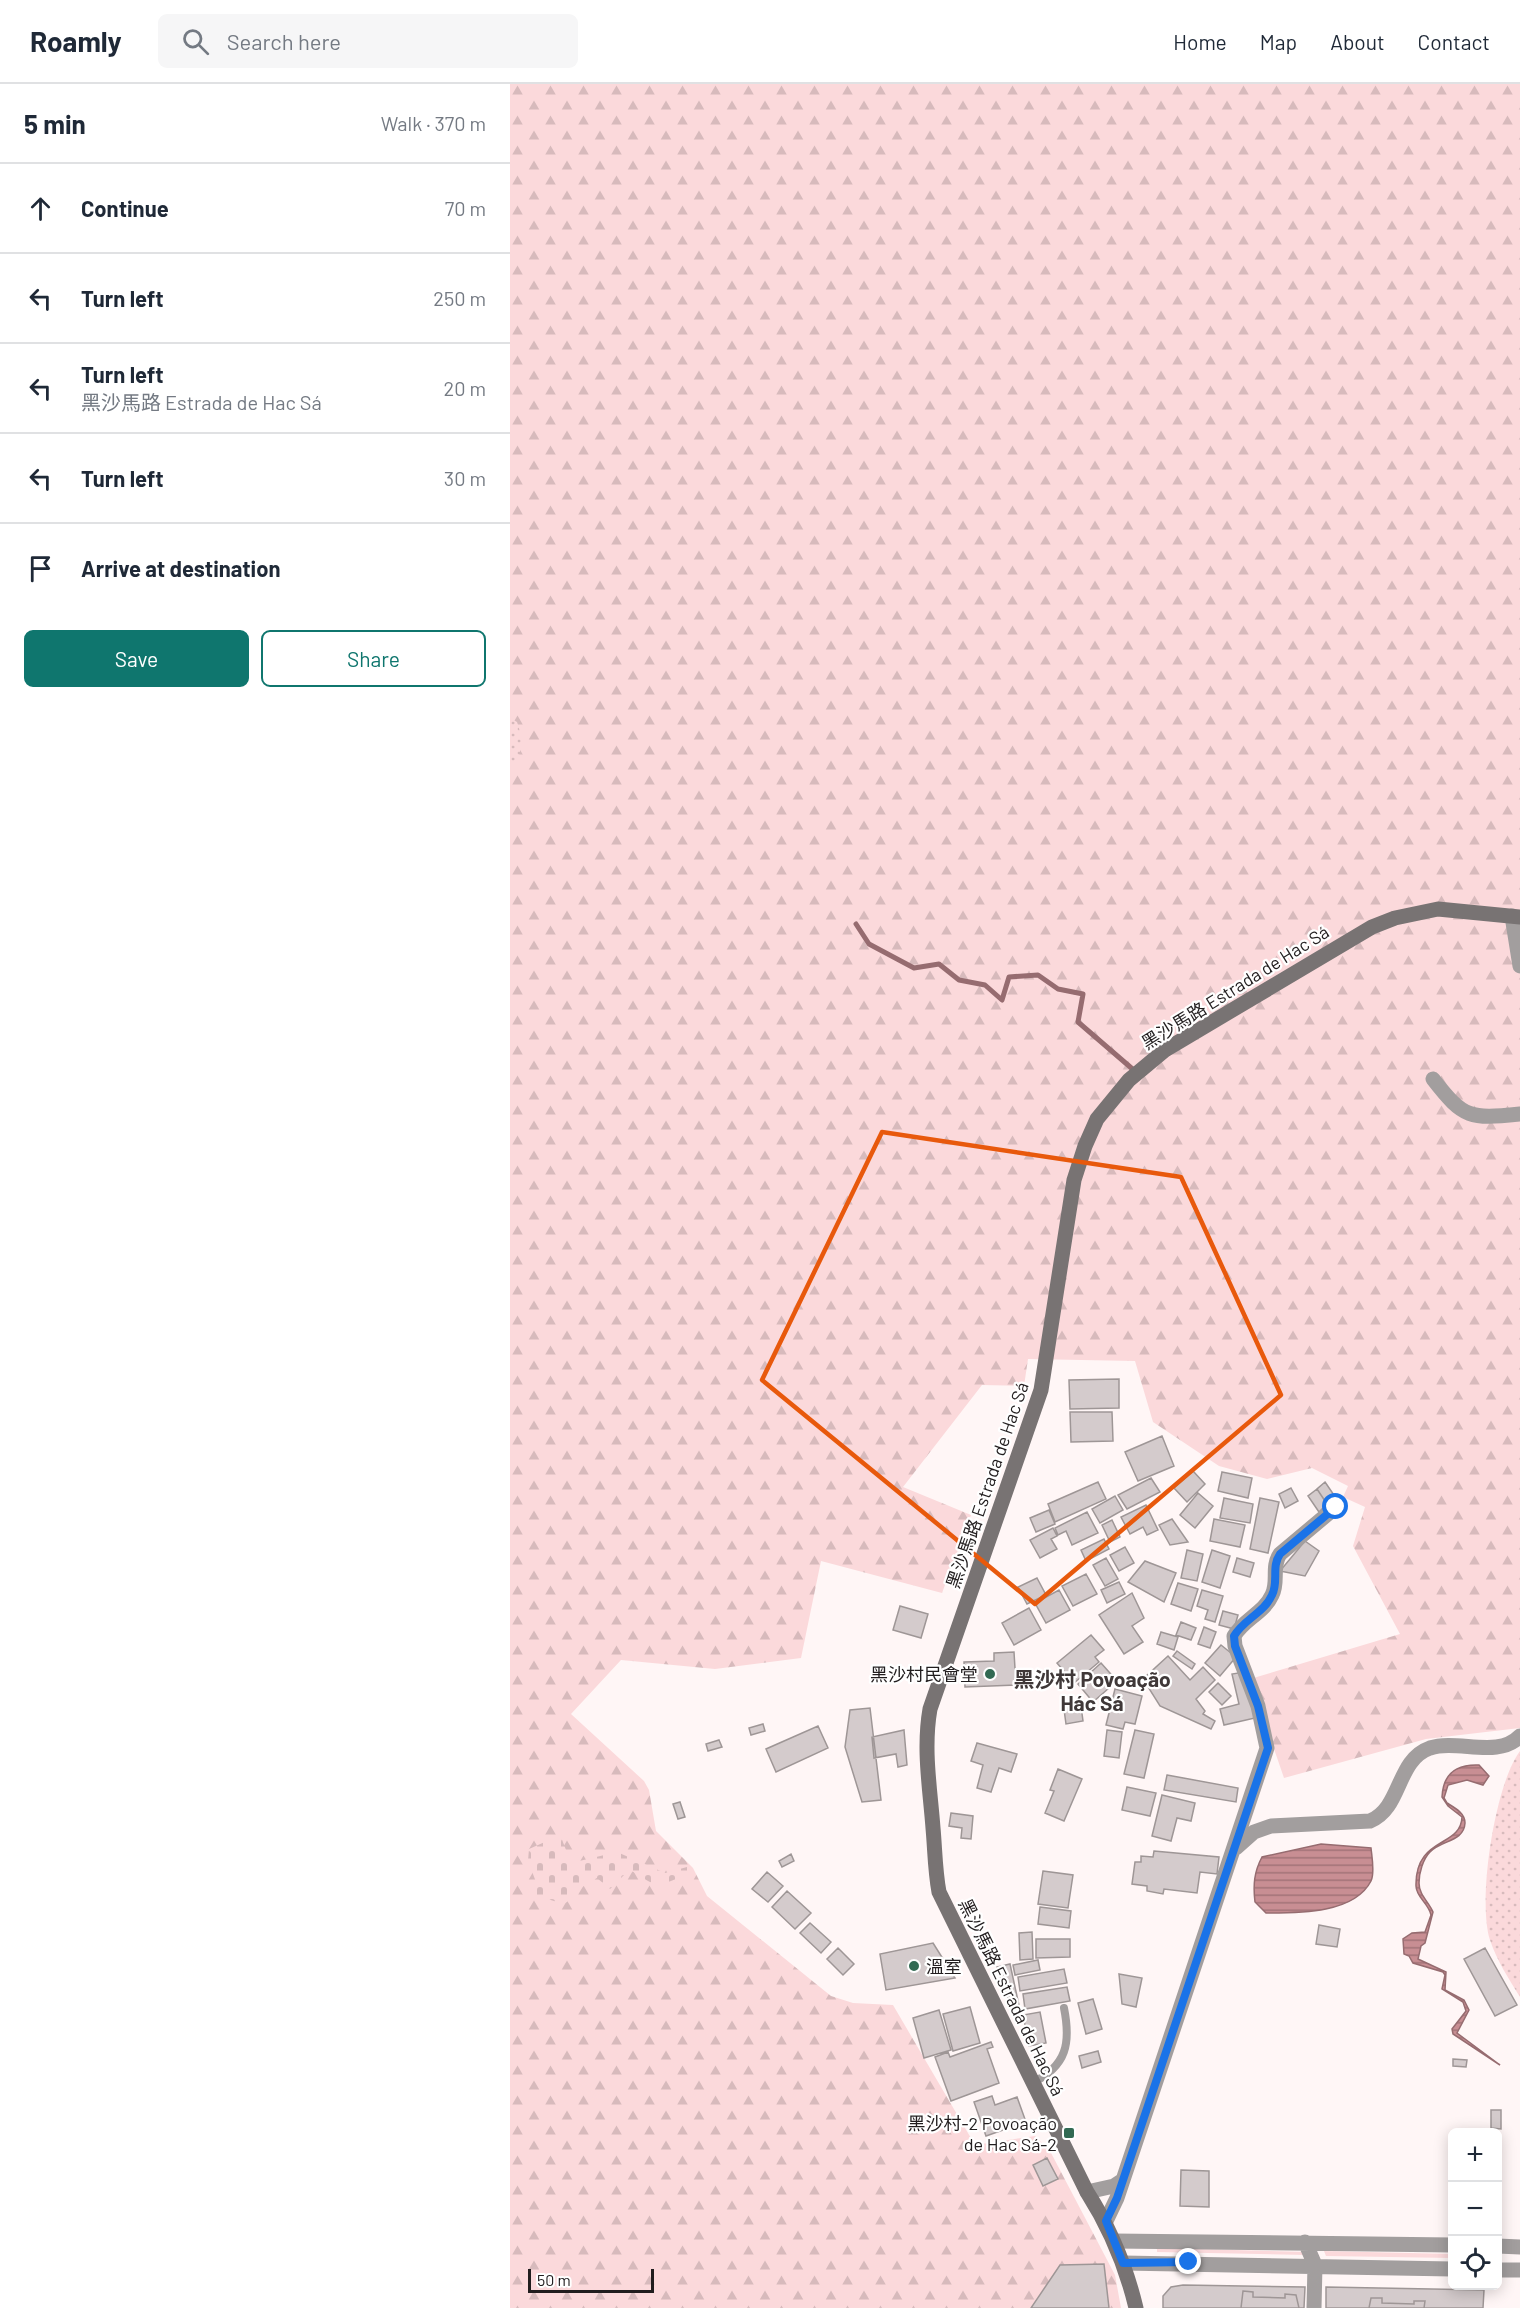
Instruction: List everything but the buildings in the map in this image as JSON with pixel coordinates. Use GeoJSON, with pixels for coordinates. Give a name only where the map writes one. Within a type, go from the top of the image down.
{"type":"FeatureCollection","features":[{"type":"Feature","properties":{"kind":"main road","name":"黑沙馬路 Estrada de Hac Sá"},"geometry":{"type":"LineString","coordinates":[[1136,2308],[1123,2263],[1106,2221],[1087,2192],[939,1892],[934,1866],[928,1783],[927,1726],[941,1672],[1041,1390],[1074,1180],[1084,1146],[1103,1111],[1147,1064],[1204,1025],[1350,938],[1395,918],[1419,911],[1464,910],[1516,916]]}},
{"type":"Feature","properties":{"kind":"street"},"geometry":{"type":"LineString","coordinates":[[1516,916],[1519,958]]}},
{"type":"Feature","properties":{"kind":"street"},"geometry":{"type":"LineString","coordinates":[[1433,1079],[1455,1106],[1471,1115],[1486,1118],[1520,1114]]}},
{"type":"Feature","properties":{"kind":"street"},"geometry":{"type":"LineString","coordinates":[[1106,2221],[1123,2180],[1268,1748],[1264,1724],[1238,1655],[1234,1636],[1245,1622],[1264,1607],[1273,1594],[1276,1560],[1280,1554],[1336,1507]]}},
{"type":"Feature","properties":{"kind":"street"},"geometry":{"type":"LineString","coordinates":[[1234,1851],[1254,1832],[1271,1826],[1370,1821],[1378,1818],[1388,1806],[1408,1765],[1418,1754],[1431,1748],[1445,1746],[1498,1746],[1508,1744],[1520,1736]]}},
{"type":"Feature","properties":{"kind":"street"},"geometry":{"type":"LineString","coordinates":[[1087,2192],[1114,2186],[1123,2180]]}},
{"type":"Feature","properties":{"kind":"street"},"geometry":{"type":"LineString","coordinates":[[1114,2241],[1448,2245]]}},
{"type":"Feature","properties":{"kind":"street"},"geometry":{"type":"LineString","coordinates":[[1305,2242],[1312,2253],[1315,2265],[1314,2308]]}},
{"type":"Feature","properties":{"kind":"street"},"geometry":{"type":"LineString","coordinates":[[1502,2246],[1520,2247]]}},
{"type":"Feature","properties":{"kind":"street"},"geometry":{"type":"LineString","coordinates":[[1123,2263],[1448,2269]]}},
{"type":"Feature","properties":{"kind":"street"},"geometry":{"type":"LineString","coordinates":[[1502,2270],[1520,2270]]}},
{"type":"Feature","properties":{"kind":"lane"},"geometry":{"type":"LineString","coordinates":[[1032,2083],[1045,2077],[1064,2053],[1069,2034],[1064,2008]]}},
{"type":"Feature","properties":{"kind":"highlighted area"},"geometry":{"type":"Polygon","coordinates":[[[882,1132],[1181,1177],[1281,1395],[1035,1604],[762,1380],[882,1132]]]}},
{"type":"Feature","properties":{"kind":"green space"},"geometry":{"type":"Polygon","coordinates":[[[510,84],[1520,84],[1520,1728],[1426,1739],[1284,1778],[1250,1679],[1400,1634],[1353,1546],[1365,1507],[1343,1497],[1348,1486],[1312,1468],[1267,1479],[1219,1466],[1153,1422],[1135,1361],[1028,1359],[1024,1386],[982,1385],[903,1487],[971,1515],[942,1593],[821,1561],[801,1658],[715,1669],[621,1660],[571,1714],[644,1781],[649,1790],[656,1831],[693,1868],[707,1896],[831,1996],[853,2003],[893,2005],[975,2145],[1035,2136],[1050,2151],[1115,2275],[1121,2308],[510,2308],[510,84]]]}},
{"type":"Feature","properties":{"kind":"green space"},"geometry":{"type":"Polygon","coordinates":[[[510,718],[517,722],[521,748],[510,770],[510,718]]]}},
{"type":"Feature","properties":{"kind":"green space"},"geometry":{"type":"Polygon","coordinates":[[[1520,1751],[1520,1997],[1500,1963],[1490,1940],[1486,1898],[1487,1871],[1496,1815],[1511,1767],[1520,1751]]]}},
{"type":"Feature","properties":{"kind":"green space"},"geometry":{"type":"Polygon","coordinates":[[[561,1837],[571,1863],[617,1852],[665,1873],[687,1867],[691,1873],[665,1883],[654,1884],[629,1870],[610,1889],[597,1878],[586,1884],[564,1904],[534,1895],[531,1889],[536,1882],[528,1861],[529,1849],[561,1837]]]}},
{"type":"Feature","properties":{"kind":"green space"},"geometry":{"type":"Polygon","coordinates":[[[1157,2248],[1306,2252],[1306,2255],[1157,2252],[1157,2248]]]}},
{"type":"Feature","properties":{"kind":"green space"},"geometry":{"type":"Polygon","coordinates":[[[1324,2251],[1448,2254],[1448,2258],[1326,2256],[1324,2251]]]}},
{"type":"Feature","properties":{"kind":"shaded area"},"geometry":{"type":"Polygon","coordinates":[[[1479,1765],[1489,1776],[1483,1785],[1467,1780],[1448,1785],[1444,1798],[1463,1816],[1464,1829],[1461,1834],[1430,1852],[1422,1866],[1419,1887],[1433,1912],[1425,1943],[1421,1946],[1418,1959],[1446,1972],[1445,1990],[1464,2000],[1469,2010],[1457,2033],[1500,2065],[1453,2034],[1452,2029],[1466,2011],[1463,2002],[1442,1989],[1445,1975],[1443,1972],[1413,1963],[1409,1956],[1404,1954],[1403,1939],[1412,1933],[1425,1932],[1431,1915],[1416,1886],[1418,1870],[1423,1858],[1430,1850],[1454,1834],[1460,1827],[1462,1817],[1448,1806],[1442,1797],[1445,1782],[1457,1769],[1479,1765]]]}},
{"type":"Feature","properties":{"kind":"shaded area"},"geometry":{"type":"Polygon","coordinates":[[[1321,1844],[1371,1848],[1372,1878],[1363,1892],[1339,1906],[1309,1912],[1266,1913],[1255,1902],[1254,1896],[1256,1873],[1262,1857],[1321,1844]]]}},
{"type":"Feature","properties":{"kind":"waterway"},"geometry":{"type":"LineString","coordinates":[[856,924],[869,944],[914,968],[939,964],[959,980],[985,985],[1002,1000],[1009,977],[1038,975],[1058,989],[1083,994],[1078,1022],[1136,1072]]}},
{"type":"Feature","properties":{"kind":"place","name":"黑沙村民會堂"},"geometry":{"type":"Point","coordinates":[990,1674]}},
{"type":"Feature","properties":{"kind":"place","name":"溫室"},"geometry":{"type":"Point","coordinates":[914,1966]}},
{"type":"Feature","properties":{"kind":"place","name":"黑沙村-2 Povoação de Hac Sá-2"},"geometry":{"type":"Point","coordinates":[1069,2133]}},
{"type":"Feature","properties":{"kind":"district","name":"黑沙村 Povoação Hác Sá"},"geometry":{"type":"Point","coordinates":[1092,1690]}},
{"type":"Feature","properties":{"kind":"route"},"geometry":{"type":"LineString","coordinates":[[1189,2262],[1123,2263],[1106,2221],[1117,2198],[1268,1748],[1264,1724],[1241,1664],[1234,1636],[1245,1622],[1264,1607],[1273,1594],[1276,1560],[1280,1554],[1336,1507]]}}]}
